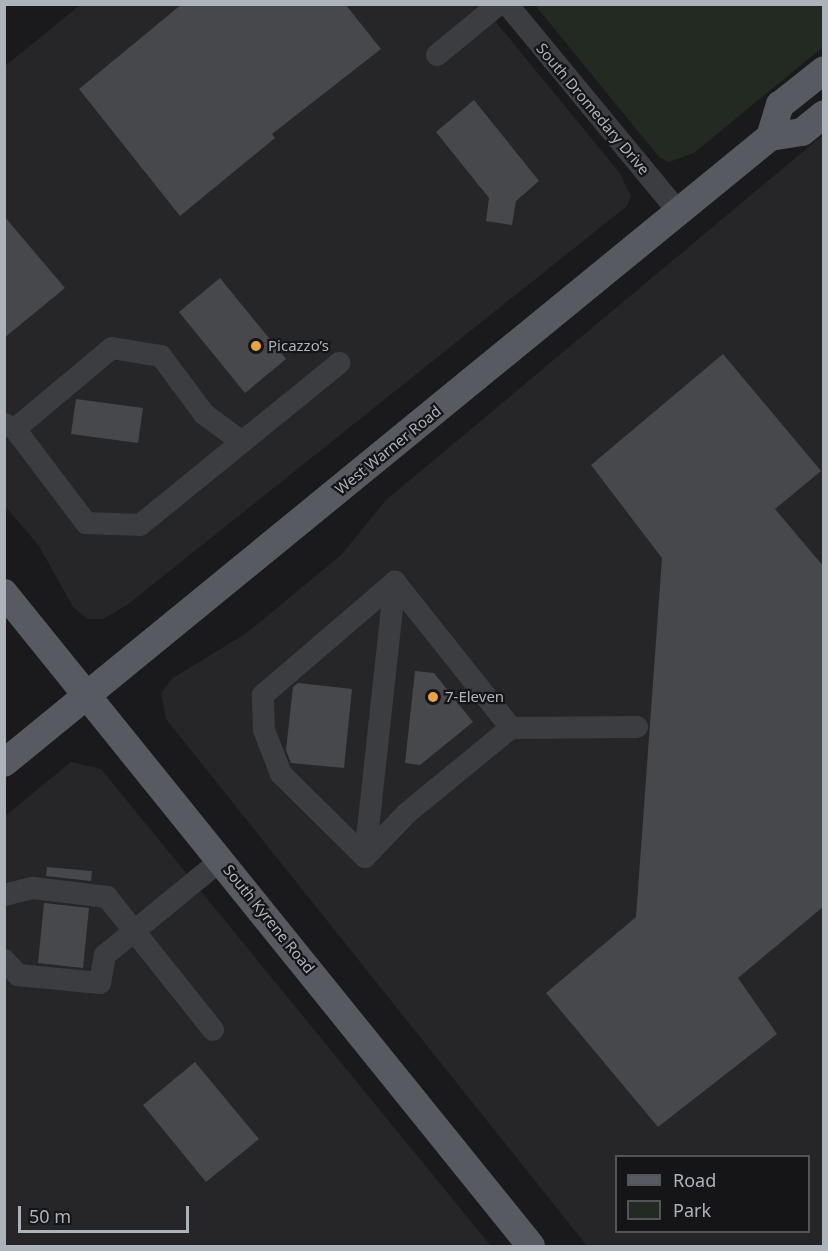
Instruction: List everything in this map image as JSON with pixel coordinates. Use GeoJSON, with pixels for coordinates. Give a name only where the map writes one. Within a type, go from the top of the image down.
{"type":"FeatureCollection","features":[{"type":"Feature","properties":{"kind":"main road"},"geometry":{"type":"LineString","coordinates":[[824,70],[780,105],[770,136],[802,132],[824,114]]}},
{"type":"Feature","properties":{"kind":"main road","name":"West Warner Road"},"geometry":{"type":"LineString","coordinates":[[4,763],[679,213],[770,136]]}},
{"type":"Feature","properties":{"kind":"main road","name":"South Kyrene Road"},"geometry":{"type":"LineString","coordinates":[[4,593],[531,1246]]}},
{"type":"Feature","properties":{"kind":"street"},"geometry":{"type":"LineString","coordinates":[[437,55],[499,4]]}},
{"type":"Feature","properties":{"kind":"street","name":"South Dromedary Drive"},"geometry":{"type":"LineString","coordinates":[[507,4],[679,213]]}},
{"type":"Feature","properties":{"kind":"street"},"geometry":{"type":"LineString","coordinates":[[242,442],[204,414],[161,356],[112,348],[10,426],[86,523],[140,525],[242,442],[339,363]]}},
{"type":"Feature","properties":{"kind":"street"},"geometry":{"type":"LineString","coordinates":[[395,582],[511,728]]}},
{"type":"Feature","properties":{"kind":"street"},"geometry":{"type":"LineString","coordinates":[[365,857],[281,774],[264,730],[263,695],[395,582]]}},
{"type":"Feature","properties":{"kind":"street"},"geometry":{"type":"LineString","coordinates":[[365,857],[395,582]]}},
{"type":"Feature","properties":{"kind":"street"},"geometry":{"type":"LineString","coordinates":[[365,857],[407,813],[511,728],[637,727]]}},
{"type":"Feature","properties":{"kind":"street"},"geometry":{"type":"LineString","coordinates":[[4,960],[18,975],[100,983],[105,955],[221,860]]}},
{"type":"Feature","properties":{"kind":"street"},"geometry":{"type":"LineString","coordinates":[[4,895],[33,888],[98,893],[107,897],[213,1030]]}},
{"type":"Feature","properties":{"kind":"shaded area"},"geometry":{"type":"Polygon","coordinates":[[[80,5],[482,5],[619,172],[631,196],[627,206],[127,605],[103,619],[88,619],[73,607],[39,546],[5,506],[4,67],[80,5]]]}},
{"type":"Feature","properties":{"kind":"shaded area"},"geometry":{"type":"Polygon","coordinates":[[[823,135],[823,1246],[587,1246],[166,719],[161,693],[173,678],[248,632],[342,554],[386,500],[823,135]]]}},
{"type":"Feature","properties":{"kind":"shaded area"},"geometry":{"type":"Polygon","coordinates":[[[71,762],[101,769],[491,1246],[5,1246],[5,816],[71,762]]]}},
{"type":"Feature","properties":{"kind":"green space"},"geometry":{"type":"Polygon","coordinates":[[[535,5],[823,5],[823,47],[694,153],[669,162],[659,157],[535,5]]]}},
{"type":"Feature","properties":{"kind":"building"},"geometry":{"type":"Polygon","coordinates":[[[182,4],[345,4],[381,49],[272,134],[275,138],[180,216],[79,89],[182,4]]]}},
{"type":"Feature","properties":{"kind":"building"},"geometry":{"type":"Polygon","coordinates":[[[474,100],[539,181],[516,201],[512,225],[486,221],[489,198],[436,132],[474,100]]]}},
{"type":"Feature","properties":{"kind":"building"},"geometry":{"type":"Polygon","coordinates":[[[4,216],[65,288],[4,338],[4,216]]]}},
{"type":"Feature","properties":{"kind":"building"},"geometry":{"type":"Polygon","coordinates":[[[220,278],[286,359],[245,393],[179,312],[220,278]]]}},
{"type":"Feature","properties":{"kind":"building"},"geometry":{"type":"Polygon","coordinates":[[[723,354],[821,471],[775,509],[824,567],[824,906],[738,978],[777,1034],[658,1127],[546,993],[636,917],[662,558],[591,465],[723,354]]]}},
{"type":"Feature","properties":{"kind":"building"},"geometry":{"type":"Polygon","coordinates":[[[76,399],[143,408],[138,443],[71,434],[76,399]]]}},
{"type":"Feature","properties":{"kind":"building","name":"7-Eleven"},"geometry":{"type":"Polygon","coordinates":[[[415,671],[434,673],[473,722],[420,765],[405,763],[415,671]]]}},
{"type":"Feature","properties":{"kind":"building"},"geometry":{"type":"Polygon","coordinates":[[[298,683],[352,689],[344,768],[291,763],[286,750],[293,687],[298,683]]]}},
{"type":"Feature","properties":{"kind":"building"},"geometry":{"type":"Polygon","coordinates":[[[47,867],[92,871],[91,881],[46,876],[47,867]]]}},
{"type":"Feature","properties":{"kind":"building"},"geometry":{"type":"Polygon","coordinates":[[[44,903],[89,908],[83,968],[38,963],[44,903]]]}},
{"type":"Feature","properties":{"kind":"building"},"geometry":{"type":"Polygon","coordinates":[[[195,1062],[259,1139],[206,1182],[143,1105],[195,1062]]]}},
{"type":"Feature","properties":{"kind":"place","name":"Picazzo’s"},"geometry":{"type":"Point","coordinates":[256,346]}},
{"type":"Feature","properties":{"kind":"place","name":"7-Eleven"},"geometry":{"type":"Point","coordinates":[433,697]}}]}
